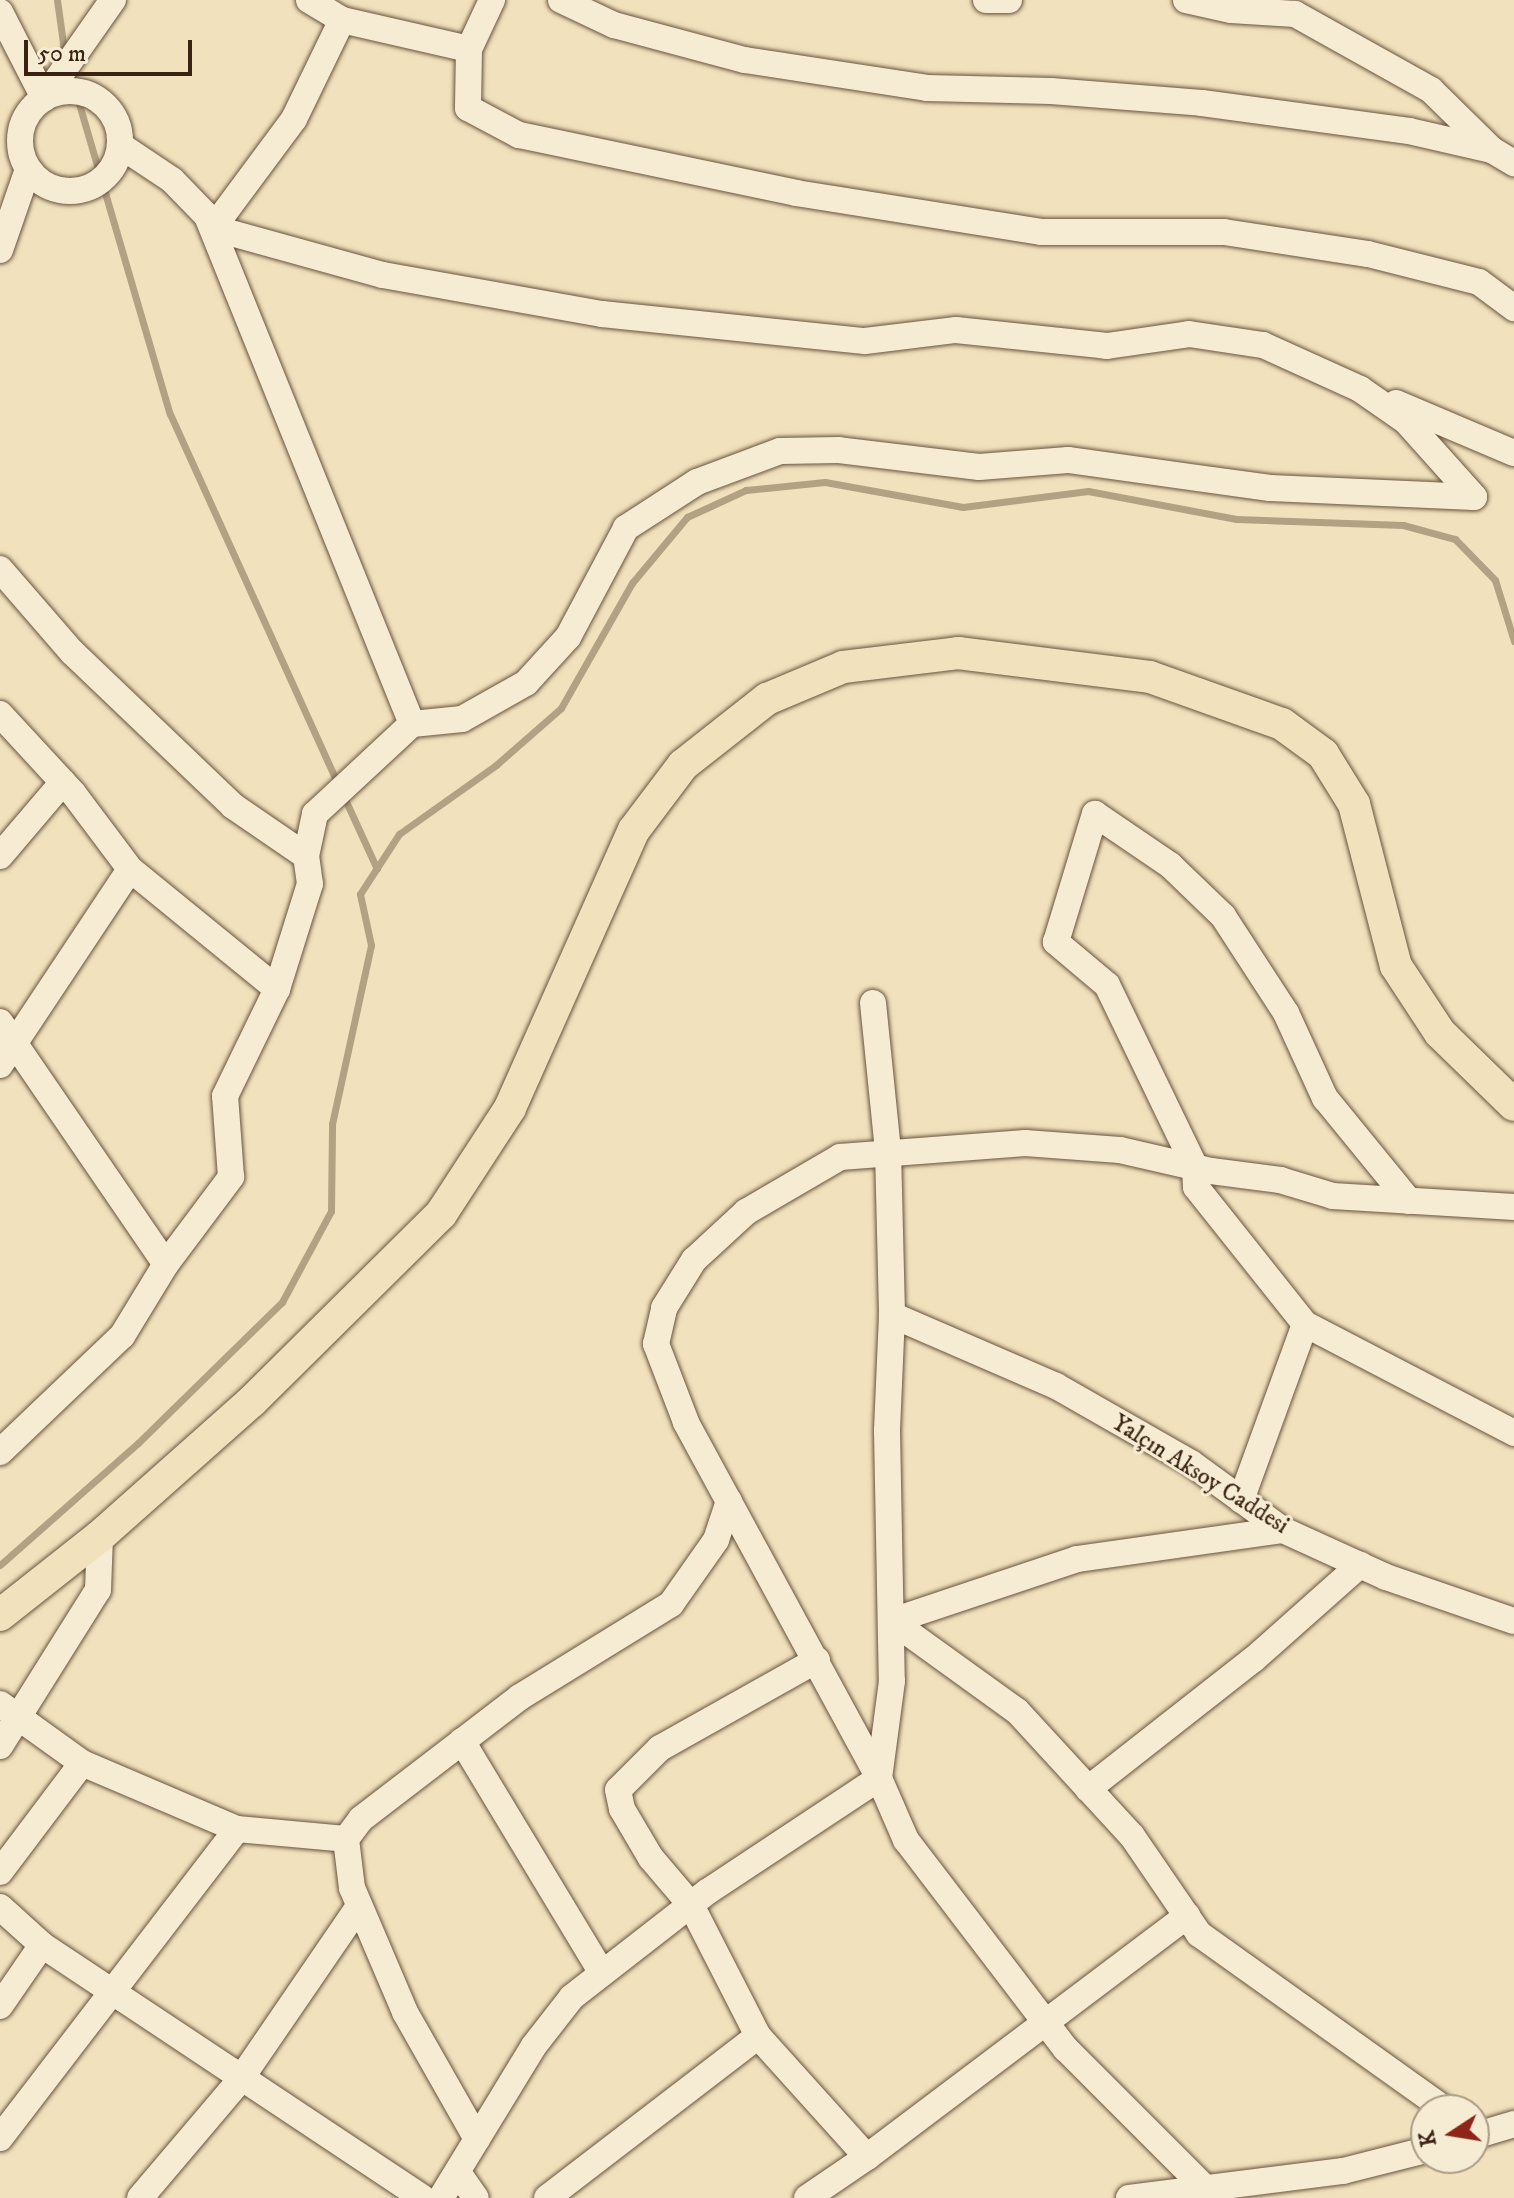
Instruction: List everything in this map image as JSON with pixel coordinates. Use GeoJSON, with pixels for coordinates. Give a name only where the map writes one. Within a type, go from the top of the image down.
{"type":"FeatureCollection","features":[{"type":"Feature","properties":{"kind":"main road"},"geometry":{"type":"LineString","coordinates":[[0,1615],[100,1536],[252,1401],[441,1214],[510,1108],[634,830],[683,765],[767,699],[843,667],[958,653],[1150,677],[1282,724],[1323,754],[1354,804],[1396,966],[1440,1033],[1514,1105]]}},
{"type":"Feature","properties":{"kind":"street"},"geometry":{"type":"LineString","coordinates":[[1,245],[28,169],[20,138],[24,123],[113,0]]}},
{"type":"Feature","properties":{"kind":"street"},"geometry":{"type":"LineString","coordinates":[[309,0],[342,20],[469,49]]}},
{"type":"Feature","properties":{"kind":"street"},"geometry":{"type":"LineString","coordinates":[[492,0],[469,49],[468,108],[519,135],[588,153],[1041,232],[1224,232],[1368,254],[1479,282],[1514,308]]}},
{"type":"Feature","properties":{"kind":"street"},"geometry":{"type":"LineString","coordinates":[[561,0],[614,25],[745,60],[927,88],[1051,91],[1202,103],[1409,131],[1503,156]]}},
{"type":"Feature","properties":{"kind":"street"},"geometry":{"type":"LineString","coordinates":[[986,0],[1009,0]]}},
{"type":"Feature","properties":{"kind":"street"},"geometry":{"type":"LineString","coordinates":[[1186,0],[1231,10],[1295,14],[1431,90],[1503,156]]}},
{"type":"Feature","properties":{"kind":"street"},"geometry":{"type":"LineString","coordinates":[[0,12],[44,98]]}},
{"type":"Feature","properties":{"kind":"street"},"geometry":{"type":"LineString","coordinates":[[213,228],[294,119],[342,20]]}},
{"type":"Feature","properties":{"kind":"street"},"geometry":{"type":"LineString","coordinates":[[28,169],[52,188],[83,190],[109,175],[121,146],[114,115],[90,95],[58,92],[44,98]]}},
{"type":"Feature","properties":{"kind":"street"},"geometry":{"type":"LineString","coordinates":[[121,146],[172,180],[213,228],[412,724]]}},
{"type":"Feature","properties":{"kind":"street"},"geometry":{"type":"LineString","coordinates":[[213,228],[383,275],[587,312],[865,341],[956,330],[1107,346],[1189,334],[1263,345],[1514,453]]}},
{"type":"Feature","properties":{"kind":"street"},"geometry":{"type":"LineString","coordinates":[[0,1452],[122,1336],[166,1264],[231,1177],[225,1096],[277,989],[310,884],[306,856],[315,814],[412,724],[462,719],[526,683],[568,637],[626,528],[697,482],[780,451],[839,450],[979,467],[1068,460],[1270,488],[1474,497],[1406,421],[1360,389]]}},
{"type":"Feature","properties":{"kind":"street"},"geometry":{"type":"LineString","coordinates":[[0,569],[72,652],[233,806],[306,856]]}},
{"type":"Feature","properties":{"kind":"street"},"geometry":{"type":"LineString","coordinates":[[0,714],[63,782],[130,869],[277,989]]}},
{"type":"Feature","properties":{"kind":"street"},"geometry":{"type":"LineString","coordinates":[[0,856],[63,782]]}},
{"type":"Feature","properties":{"kind":"street"},"geometry":{"type":"LineString","coordinates":[[1409,1201],[1325,1098],[1286,1013],[1223,916],[1170,865],[1095,814],[1056,942],[1107,985],[1195,1167],[1196,1187],[1305,1324],[1514,1433]]}},
{"type":"Feature","properties":{"kind":"street"},"geometry":{"type":"LineString","coordinates":[[0,1065],[9,1031],[130,869]]}},
{"type":"Feature","properties":{"kind":"street"},"geometry":{"type":"LineString","coordinates":[[441,2198],[459,2174],[533,2047],[572,1997],[691,1905],[879,1778],[892,1681],[887,1431],[892,1315],[888,1150],[873,1003]]}},
{"type":"Feature","properties":{"kind":"street"},"geometry":{"type":"LineString","coordinates":[[9,1031],[166,1264]]}},
{"type":"Feature","properties":{"kind":"street"},"geometry":{"type":"LineString","coordinates":[[1205,2188],[1066,2049],[906,1840],[879,1778],[665,1378],[656,1344],[664,1308],[694,1260],[746,1212],[840,1157],[888,1150],[1025,1143],[1120,1150],[1195,1167],[1280,1180],[1333,1196],[1514,1207]]}},
{"type":"Feature","properties":{"kind":"street","name":"Yalçın Aksoy Caddesi"},"geometry":{"type":"LineString","coordinates":[[892,1315],[1056,1386],[1191,1463],[1283,1530],[1360,1565],[1514,1621]]}},
{"type":"Feature","properties":{"kind":"street"},"geometry":{"type":"LineString","coordinates":[[1241,1500],[1305,1324]]}},
{"type":"Feature","properties":{"kind":"street"},"geometry":{"type":"LineString","coordinates":[[477,2139],[405,2012],[359,1906],[346,1839],[361,1819],[520,1697],[671,1604],[716,1540],[729,1501]]}},
{"type":"Feature","properties":{"kind":"street"},"geometry":{"type":"LineString","coordinates":[[892,1621],[1077,1559],[1283,1530]]}},
{"type":"Feature","properties":{"kind":"street"},"geometry":{"type":"LineString","coordinates":[[0,1746],[21,1719],[98,1590],[100,1536]]}},
{"type":"Feature","properties":{"kind":"street"},"geometry":{"type":"LineString","coordinates":[[1088,1789],[1254,1659],[1360,1565]]}},
{"type":"Feature","properties":{"kind":"street"},"geometry":{"type":"LineString","coordinates":[[892,1621],[1017,1711],[1132,1836],[1199,1934],[1424,2094]]}},
{"type":"Feature","properties":{"kind":"street"},"geometry":{"type":"LineString","coordinates":[[817,1660],[660,1748],[618,1790],[622,1809],[651,1858],[691,1905],[758,2036],[867,2157]]}},
{"type":"Feature","properties":{"kind":"street"},"geometry":{"type":"LineString","coordinates":[[0,1704],[82,1763],[237,1829],[346,1839]]}},
{"type":"Feature","properties":{"kind":"street"},"geometry":{"type":"LineString","coordinates":[[462,1741],[602,1973]]}},
{"type":"Feature","properties":{"kind":"street"},"geometry":{"type":"LineString","coordinates":[[0,1872],[82,1763]]}},
{"type":"Feature","properties":{"kind":"street"},"geometry":{"type":"LineString","coordinates":[[0,2138],[237,1829]]}},
{"type":"Feature","properties":{"kind":"street"},"geometry":{"type":"LineString","coordinates":[[140,2198],[240,2080],[359,1906]]}},
{"type":"Feature","properties":{"kind":"street"},"geometry":{"type":"LineString","coordinates":[[0,1907],[42,1945],[240,2080],[423,2198]]}},
{"type":"Feature","properties":{"kind":"street"},"geometry":{"type":"LineString","coordinates":[[807,2198],[867,2157],[1187,1916]]}},
{"type":"Feature","properties":{"kind":"street"},"geometry":{"type":"LineString","coordinates":[[0,2006],[42,1945]]}},
{"type":"Feature","properties":{"kind":"street"},"geometry":{"type":"LineString","coordinates":[[547,2198],[758,2036]]}},
{"type":"Feature","properties":{"kind":"street"},"geometry":{"type":"LineString","coordinates":[[1490,2130],[1514,2124]]}},
{"type":"Feature","properties":{"kind":"street"},"geometry":{"type":"LineString","coordinates":[[1129,2198],[1343,2171],[1410,2154]]}},
{"type":"Feature","properties":{"kind":"street"},"geometry":{"type":"LineString","coordinates":[[459,2174],[476,2198]]}},
{"type":"Feature","properties":{"kind":"waterway"},"geometry":{"type":"LineString","coordinates":[[57,0],[65,57]]}},
{"type":"Feature","properties":{"kind":"waterway"},"geometry":{"type":"LineString","coordinates":[[70,73],[170,414],[339,786]]}},
{"type":"Feature","properties":{"kind":"waterway"},"geometry":{"type":"LineString","coordinates":[[0,1565],[138,1443],[282,1302],[331,1211],[332,1124],[371,945],[360,894],[399,834],[496,765],[561,708],[632,583],[687,517],[746,490],[825,482],[963,507],[1088,491],[1236,519],[1403,525],[1455,539],[1495,580],[1514,641]]}},
{"type":"Feature","properties":{"kind":"waterway"},"geometry":{"type":"LineString","coordinates":[[344,797],[377,869]]}}]}
